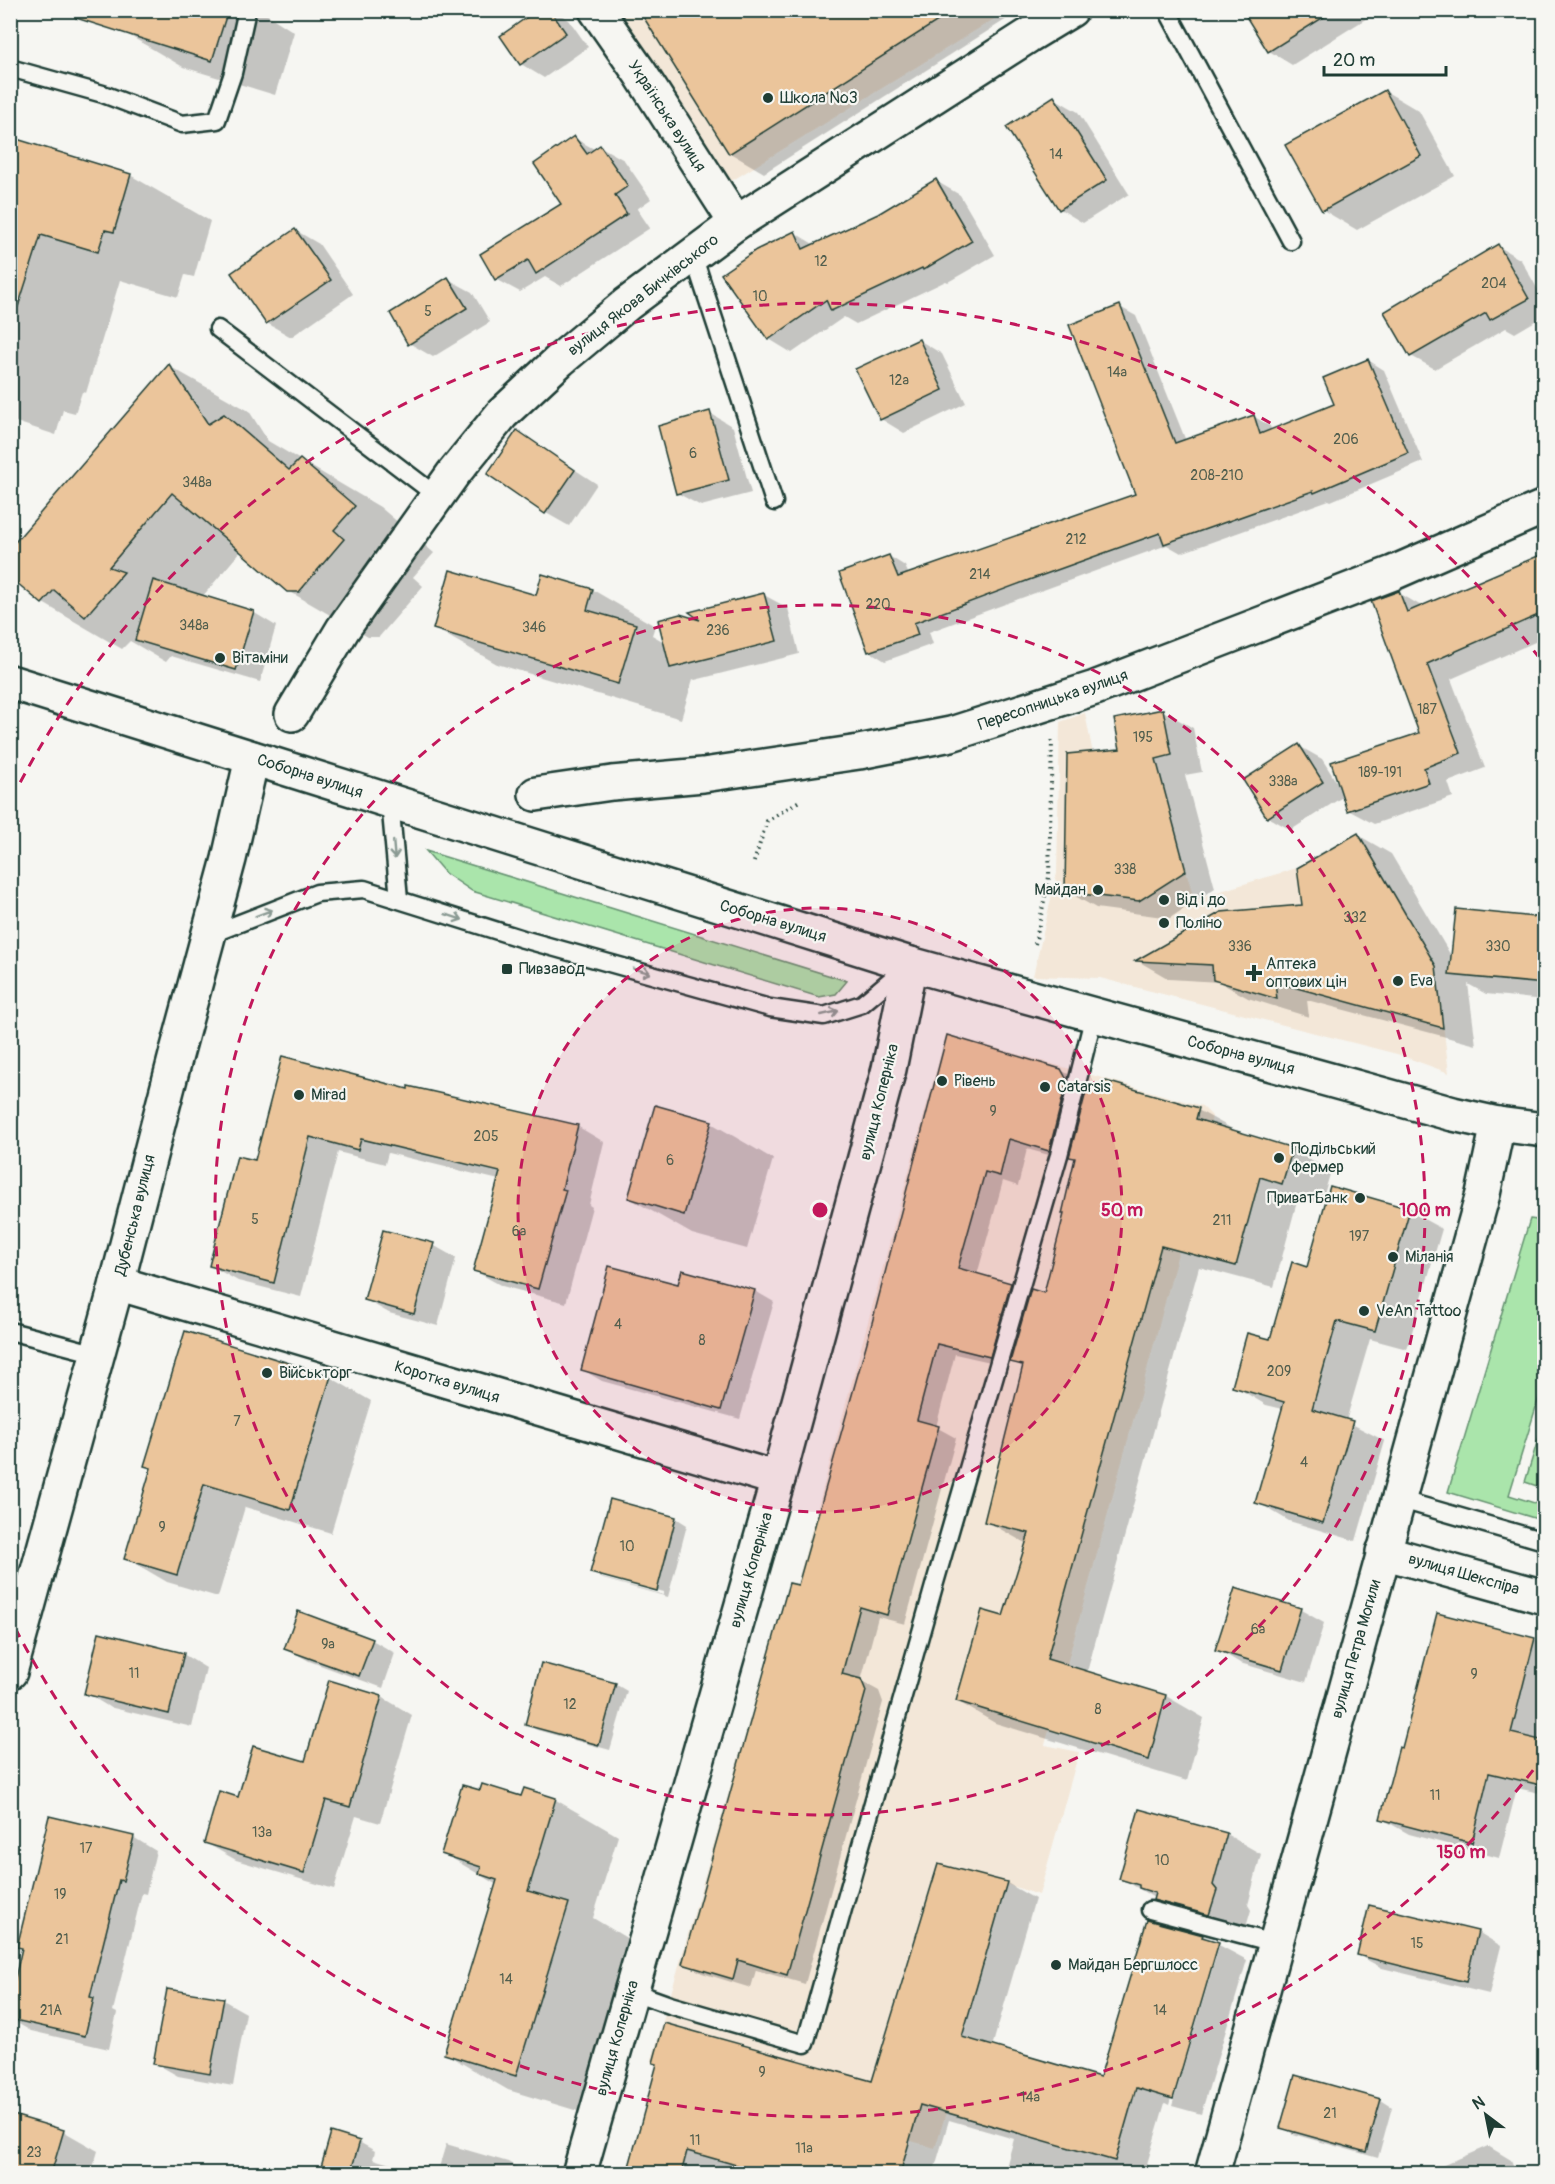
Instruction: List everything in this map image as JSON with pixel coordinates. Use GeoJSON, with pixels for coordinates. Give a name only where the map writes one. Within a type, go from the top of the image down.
{"type":"FeatureCollection","features":[{"type":"Feature","properties":{"kind":"street","name":"Українська вулиця"},"geometry":{"type":"LineString","coordinates":[[596,10],[640,73],[736,223]]}},
{"type":"Feature","properties":{"kind":"street","name":"вулиця Якова Бичківського"},"geometry":{"type":"LineString","coordinates":[[292,714],[343,629],[437,496],[510,407],[560,360],[627,304],[736,223],[1071,10]]}},
{"type":"Feature","properties":{"kind":"street","name":"Пересопницька вулиця"},"geometry":{"type":"LineString","coordinates":[[536,794],[612,783],[703,775],[859,752],[951,734],[1095,688],[1371,582],[1545,507]]}},
{"type":"Feature","properties":{"kind":"street","name":"Соборна вулиця"},"geometry":{"type":"LineString","coordinates":[[10,682],[910,964],[1442,1110],[1498,1124],[1545,1130]]}},
{"type":"Feature","properties":{"kind":"street","name":"Дубенська вулиця"},"geometry":{"type":"LineString","coordinates":[[10,1672],[117,1283],[229,860],[252,758]]}},
{"type":"Feature","properties":{"kind":"street","name":"вулиця Коперніка"},"geometry":{"type":"LineString","coordinates":[[579,2174],[777,1479],[889,1069],[910,964]]}},
{"type":"Feature","properties":{"kind":"street","name":"вулиця Петра Могили"},"geometry":{"type":"LineString","coordinates":[[1212,2174],[1274,1943],[1483,1194],[1498,1124]]}},
{"type":"Feature","properties":{"kind":"street","name":"Коротка вулиця"},"geometry":{"type":"LineString","coordinates":[[117,1283],[777,1479]]}},
{"type":"Feature","properties":{"kind":"street","name":"вулиця Шекспіра"},"geometry":{"type":"LineString","coordinates":[[1383,1552],[1545,1597]]}},
{"type":"Feature","properties":{"kind":"lane"},"geometry":{"type":"LineString","coordinates":[[10,68],[103,94],[182,124],[217,120],[233,73],[247,10]]}},
{"type":"Feature","properties":{"kind":"lane"},"geometry":{"type":"LineString","coordinates":[[1167,10],[1291,241]]}},
{"type":"Feature","properties":{"kind":"lane"},"geometry":{"type":"LineString","coordinates":[[693,255],[774,502]]}},
{"type":"Feature","properties":{"kind":"lane"},"geometry":{"type":"LineString","coordinates":[[218,329],[437,496]]}},
{"type":"Feature","properties":{"kind":"lane"},"geometry":{"type":"LineString","coordinates":[[390,801],[399,899]]}},
{"type":"Feature","properties":{"kind":"lane"},"geometry":{"type":"LineString","coordinates":[[209,935],[317,893],[364,889],[523,939],[771,1008],[824,1016],[862,1004],[910,964]]}},
{"type":"Feature","properties":{"kind":"lane"},"geometry":{"type":"LineString","coordinates":[[631,1991],[670,2005],[805,2044],[1059,1155],[1094,1015]]}},
{"type":"Feature","properties":{"kind":"lane"},"geometry":{"type":"LineString","coordinates":[[10,1330],[97,1354]]}},
{"type":"Feature","properties":{"kind":"lane"},"geometry":{"type":"LineString","coordinates":[[1398,1499],[1545,1541]]}},
{"type":"Feature","properties":{"kind":"lane"},"geometry":{"type":"LineString","coordinates":[[1150,1910],[1274,1943]]}},
{"type":"Feature","properties":{"kind":"path"},"geometry":{"type":"LineString","coordinates":[[1035,944],[1049,877],[1052,734]]}},
{"type":"Feature","properties":{"kind":"path"},"geometry":{"type":"LineString","coordinates":[[754,862],[767,821],[807,796]]}},
{"type":"Feature","properties":{"kind":"shaded area","name":"Школа №3"},"geometry":{"type":"Polygon","coordinates":[[[613,11],[1007,11],[725,185],[613,11]]]}},
{"type":"Feature","properties":{"kind":"shaded area"},"geometry":{"type":"Polygon","coordinates":[[[1085,713],[1104,810],[1165,794],[1194,899],[1297,868],[1358,833],[1436,966],[1449,1073],[1397,1054],[1100,978],[1033,976],[1057,873],[1060,722],[1085,713]]]}},
{"type":"Feature","properties":{"kind":"shaded area"},"geometry":{"type":"Polygon","coordinates":[[[946,1034],[1202,1106],[1212,1116],[1205,1151],[1158,1329],[1045,1745],[1079,1752],[1039,1895],[954,1867],[895,2042],[962,2061],[935,2148],[651,2063],[789,1582],[797,1584],[946,1034]]]}},
{"type":"Feature","properties":{"kind":"green space"},"geometry":{"type":"Polygon","coordinates":[[[426,851],[847,981],[836,994],[819,997],[472,891],[445,873],[426,851]]]}},
{"type":"Feature","properties":{"kind":"green space"},"geometry":{"type":"Polygon","coordinates":[[[1530,1219],[1544,1221],[1544,1381],[1509,1495],[1544,1506],[1544,1521],[1448,1492],[1530,1219]]]}},
{"type":"Feature","properties":{"kind":"green space"},"geometry":{"type":"Polygon","coordinates":[[[1544,1420],[1544,1465],[1537,1486],[1525,1482],[1544,1420]]]}},
{"type":"Feature","properties":{"kind":"building"},"geometry":{"type":"Polygon","coordinates":[[[77,10],[228,10],[212,61],[76,18],[77,10]]]}},
{"type":"Feature","properties":{"kind":"building"},"geometry":{"type":"Polygon","coordinates":[[[537,10],[550,10],[566,33],[520,65],[500,36],[537,10]]]}},
{"type":"Feature","properties":{"kind":"building","name":"Школа №3"},"geometry":{"type":"Polygon","coordinates":[[[639,10],[955,10],[729,154],[639,10]]]}},
{"type":"Feature","properties":{"kind":"building"},"geometry":{"type":"Polygon","coordinates":[[[1242,10],[1335,10],[1268,52],[1242,10]]]}},
{"type":"Feature","properties":{"kind":"building"},"geometry":{"type":"Polygon","coordinates":[[[1385,90],[1421,156],[1322,211],[1285,145],[1385,90]]]}},
{"type":"Feature","properties":{"kind":"building"},"geometry":{"type":"Polygon","coordinates":[[[1054,96],[1107,180],[1059,210],[1006,127],[1054,96]]]}},
{"type":"Feature","properties":{"kind":"building"},"geometry":{"type":"Polygon","coordinates":[[[574,136],[587,154],[600,145],[628,186],[615,195],[627,214],[536,274],[528,260],[495,280],[480,254],[561,204],[534,164],[574,136]]]}},
{"type":"Feature","properties":{"kind":"building"},"geometry":{"type":"Polygon","coordinates":[[[10,137],[131,174],[114,232],[105,230],[98,252],[41,235],[18,307],[10,306],[10,137]]]}},
{"type":"Feature","properties":{"kind":"building"},"geometry":{"type":"Polygon","coordinates":[[[936,179],[972,241],[923,270],[922,268],[831,311],[826,300],[768,340],[721,274],[756,250],[795,231],[803,249],[878,214],[936,179]]]}},
{"type":"Feature","properties":{"kind":"building"},"geometry":{"type":"Polygon","coordinates":[[[295,229],[331,280],[266,324],[231,273],[295,229]]]}},
{"type":"Feature","properties":{"kind":"building"},"geometry":{"type":"Polygon","coordinates":[[[1498,244],[1529,299],[1490,320],[1486,313],[1410,357],[1384,312],[1498,244]]]}},
{"type":"Feature","properties":{"kind":"building"},"geometry":{"type":"Polygon","coordinates":[[[448,277],[467,308],[408,345],[390,313],[448,277]]]}},
{"type":"Feature","properties":{"kind":"building"},"geometry":{"type":"Polygon","coordinates":[[[1120,305],[1175,443],[1254,415],[1260,434],[1334,404],[1323,378],[1368,359],[1408,453],[1314,493],[1313,491],[1164,544],[1160,533],[1029,580],[914,623],[918,635],[868,652],[839,573],[889,555],[898,577],[1135,494],[1069,325],[1120,305]]]}},
{"type":"Feature","properties":{"kind":"building"},"geometry":{"type":"Polygon","coordinates":[[[919,339],[943,390],[880,420],[855,369],[919,339]]]}},
{"type":"Feature","properties":{"kind":"building"},"geometry":{"type":"Polygon","coordinates":[[[169,364],[208,424],[224,414],[289,470],[300,459],[355,506],[334,530],[344,539],[299,592],[287,592],[172,493],[109,567],[124,572],[85,617],[54,590],[42,604],[10,577],[10,548],[169,364]]]}},
{"type":"Feature","properties":{"kind":"building"},"geometry":{"type":"Polygon","coordinates":[[[710,411],[729,480],[676,494],[658,426],[710,411]]]}},
{"type":"Feature","properties":{"kind":"building"},"geometry":{"type":"Polygon","coordinates":[[[517,430],[575,470],[545,514],[487,474],[517,430]]]}},
{"type":"Feature","properties":{"kind":"building"},"geometry":{"type":"Polygon","coordinates":[[[1545,553],[1545,612],[1427,664],[1461,753],[1424,768],[1429,783],[1347,811],[1331,762],[1419,733],[1371,601],[1399,591],[1407,612],[1545,553]]]}},
{"type":"Feature","properties":{"kind":"building"},"geometry":{"type":"Polygon","coordinates":[[[450,570],[536,595],[542,574],[593,589],[587,610],[636,624],[618,684],[433,629],[450,570]]]}},
{"type":"Feature","properties":{"kind":"building"},"geometry":{"type":"Polygon","coordinates":[[[153,580],[254,611],[236,670],[135,640],[153,580]]]}},
{"type":"Feature","properties":{"kind":"building"},"geometry":{"type":"Polygon","coordinates":[[[764,593],[777,641],[670,668],[658,620],[680,614],[700,620],[689,612],[764,593]]]}},
{"type":"Feature","properties":{"kind":"building"},"geometry":{"type":"Polygon","coordinates":[[[1163,709],[1172,755],[1156,759],[1186,871],[1139,901],[1065,892],[1067,754],[1120,749],[1114,719],[1163,709]]]}},
{"type":"Feature","properties":{"kind":"building"},"geometry":{"type":"Polygon","coordinates":[[[1299,744],[1323,782],[1267,818],[1243,780],[1299,744]]]}},
{"type":"Feature","properties":{"kind":"building"},"geometry":{"type":"Polygon","coordinates":[[[1358,833],[1436,966],[1443,1028],[1275,982],[1277,999],[1213,980],[1212,965],[1135,961],[1221,912],[1302,905],[1297,868],[1358,833]]]}},
{"type":"Feature","properties":{"kind":"building"},"geometry":{"type":"Polygon","coordinates":[[[1456,909],[1545,918],[1545,984],[1449,975],[1456,909]]]}},
{"type":"Feature","properties":{"kind":"building"},"geometry":{"type":"Polygon","coordinates":[[[947,1035],[1061,1069],[1067,1080],[1049,1151],[1009,1139],[1000,1176],[985,1172],[958,1268],[1011,1283],[990,1357],[937,1344],[917,1420],[939,1426],[887,1615],[860,1607],[842,1674],[861,1679],[866,1691],[787,1975],[738,1960],[733,1979],[682,1964],[789,1583],[798,1585],[867,1342],[947,1035]]]}},
{"type":"Feature","properties":{"kind":"building"},"geometry":{"type":"Polygon","coordinates":[[[282,1056],[408,1089],[408,1086],[578,1125],[562,1189],[566,1190],[538,1289],[473,1271],[500,1172],[361,1139],[358,1150],[310,1137],[274,1283],[209,1266],[237,1156],[255,1160],[282,1056]]]}},
{"type":"Feature","properties":{"kind":"building"},"geometry":{"type":"Polygon","coordinates":[[[1106,1081],[1199,1108],[1196,1119],[1293,1148],[1282,1184],[1260,1177],[1236,1266],[1161,1246],[1047,1659],[1166,1695],[1149,1760],[956,1701],[982,1610],[1003,1616],[1029,1533],[984,1522],[1023,1365],[1010,1362],[1031,1289],[1044,1293],[1064,1214],[1062,1214],[1075,1158],[1069,1157],[1086,1092],[1106,1081]]]}},
{"type":"Feature","properties":{"kind":"building"},"geometry":{"type":"Polygon","coordinates":[[[655,1105],[712,1121],[684,1215],[628,1198],[655,1105]]]}},
{"type":"Feature","properties":{"kind":"building"},"geometry":{"type":"Polygon","coordinates":[[[1330,1186],[1410,1209],[1375,1331],[1337,1321],[1312,1409],[1353,1421],[1323,1523],[1255,1503],[1284,1402],[1232,1387],[1247,1333],[1270,1339],[1292,1262],[1307,1267],[1330,1186]]]}},
{"type":"Feature","properties":{"kind":"building"},"geometry":{"type":"Polygon","coordinates":[[[383,1230],[434,1243],[414,1314],[364,1300],[383,1230]]]}},
{"type":"Feature","properties":{"kind":"building"},"geometry":{"type":"Polygon","coordinates":[[[609,1266],[678,1284],[682,1270],[755,1290],[721,1410],[581,1370],[609,1266]]]}},
{"type":"Feature","properties":{"kind":"building"},"geometry":{"type":"Polygon","coordinates":[[[185,1331],[331,1376],[290,1510],[204,1484],[177,1575],[124,1559],[151,1468],[144,1466],[185,1331]]]}},
{"type":"Feature","properties":{"kind":"building"},"geometry":{"type":"Polygon","coordinates":[[[610,1499],[676,1517],[657,1591],[590,1573],[610,1499]]]}},
{"type":"Feature","properties":{"kind":"building"},"geometry":{"type":"Polygon","coordinates":[[[1235,1588],[1301,1608],[1282,1670],[1215,1650],[1235,1588]]]}},
{"type":"Feature","properties":{"kind":"building"},"geometry":{"type":"Polygon","coordinates":[[[298,1611],[373,1639],[359,1676],[284,1649],[298,1611]]]}},
{"type":"Feature","properties":{"kind":"building"},"geometry":{"type":"Polygon","coordinates":[[[1437,1613],[1535,1638],[1511,1733],[1545,1741],[1545,1786],[1489,1773],[1472,1843],[1380,1819],[1399,1747],[1402,1748],[1437,1613]]]}},
{"type":"Feature","properties":{"kind":"building"},"geometry":{"type":"Polygon","coordinates":[[[99,1632],[184,1653],[169,1714],[84,1694],[99,1632]]]}},
{"type":"Feature","properties":{"kind":"building"},"geometry":{"type":"Polygon","coordinates":[[[541,1663],[616,1683],[599,1745],[525,1725],[541,1663]]]}},
{"type":"Feature","properties":{"kind":"building"},"geometry":{"type":"Polygon","coordinates":[[[329,1680],[382,1696],[350,1807],[326,1800],[304,1873],[204,1843],[219,1791],[238,1797],[253,1746],[305,1761],[329,1680]]]}},
{"type":"Feature","properties":{"kind":"building"},"geometry":{"type":"Polygon","coordinates":[[[482,1784],[521,1796],[524,1788],[556,1798],[528,1891],[569,1903],[516,2076],[444,2054],[497,1880],[479,1874],[481,1867],[441,1854],[462,1785],[480,1790],[482,1784]]]}},
{"type":"Feature","properties":{"kind":"building"},"geometry":{"type":"Polygon","coordinates":[[[1139,1809],[1227,1833],[1213,1885],[1217,1890],[1209,1915],[1153,1900],[1155,1893],[1119,1879],[1139,1809]]]}},
{"type":"Feature","properties":{"kind":"building"},"geometry":{"type":"Polygon","coordinates":[[[49,1816],[134,1836],[123,1881],[119,1880],[90,1997],[94,1998],[85,2036],[10,2019],[10,2000],[22,1948],[17,1947],[49,1816]]]}},
{"type":"Feature","properties":{"kind":"building"},"geometry":{"type":"Polygon","coordinates":[[[938,1864],[1007,1882],[962,2037],[1100,2077],[1147,1920],[1203,1935],[1202,1937],[1219,1942],[1173,2099],[1136,2088],[1115,2161],[920,2105],[900,2174],[768,2174],[687,2151],[681,2174],[627,2174],[657,2064],[653,2063],[664,2023],[872,2081],[938,1864]]]}},
{"type":"Feature","properties":{"kind":"building"},"geometry":{"type":"Polygon","coordinates":[[[1369,1905],[1478,1931],[1466,1982],[1357,1955],[1369,1905]]]}},
{"type":"Feature","properties":{"kind":"building"},"geometry":{"type":"Polygon","coordinates":[[[167,1989],[224,1998],[210,2074],[153,2064],[167,1989]]]}},
{"type":"Feature","properties":{"kind":"building"},"geometry":{"type":"Polygon","coordinates":[[[1295,2075],[1381,2099],[1366,2152],[1280,2128],[1295,2075]]]}},
{"type":"Feature","properties":{"kind":"building"},"geometry":{"type":"Polygon","coordinates":[[[10,2114],[64,2130],[51,2174],[10,2174],[10,2114]]]}},
{"type":"Feature","properties":{"kind":"building"},"geometry":{"type":"Polygon","coordinates":[[[331,2132],[360,2141],[350,2174],[319,2174],[331,2132]]]}},
{"type":"Feature","properties":{"kind":"place","name":"Школа №3"},"geometry":{"type":"Point","coordinates":[768,98]}},
{"type":"Feature","properties":{"kind":"place","name":"Вітаміни"},"geometry":{"type":"Point","coordinates":[220,658]}},
{"type":"Feature","properties":{"kind":"place","name":"Майдан"},"geometry":{"type":"Point","coordinates":[1098,890]}},
{"type":"Feature","properties":{"kind":"place","name":"Від і до"},"geometry":{"type":"Point","coordinates":[1164,900]}},
{"type":"Feature","properties":{"kind":"place","name":"Поліно"},"geometry":{"type":"Point","coordinates":[1164,923]}},
{"type":"Feature","properties":{"kind":"place","name":"Пивзавод"},"geometry":{"type":"Point","coordinates":[507,969]}},
{"type":"Feature","properties":{"kind":"place","name":"Аптека оптових цін"},"geometry":{"type":"Point","coordinates":[1254,973]}},
{"type":"Feature","properties":{"kind":"place","name":"Eva"},"geometry":{"type":"Point","coordinates":[1398,981]}},
{"type":"Feature","properties":{"kind":"place","name":"Рівень"},"geometry":{"type":"Point","coordinates":[942,1081]}},
{"type":"Feature","properties":{"kind":"place","name":"Catarsis"},"geometry":{"type":"Point","coordinates":[1045,1087]}},
{"type":"Feature","properties":{"kind":"place","name":"Mirad"},"geometry":{"type":"Point","coordinates":[299,1095]}},
{"type":"Feature","properties":{"kind":"place","name":"Подільський фермер"},"geometry":{"type":"Point","coordinates":[1279,1158]}},
{"type":"Feature","properties":{"kind":"place","name":"ПриватБанк"},"geometry":{"type":"Point","coordinates":[1360,1198]}},
{"type":"Feature","properties":{"kind":"place","name":"Міланія"},"geometry":{"type":"Point","coordinates":[1393,1257]}},
{"type":"Feature","properties":{"kind":"place","name":"VeAn Tattoo"},"geometry":{"type":"Point","coordinates":[1364,1311]}},
{"type":"Feature","properties":{"kind":"place","name":"Військторг"},"geometry":{"type":"Point","coordinates":[267,1373]}},
{"type":"Feature","properties":{"kind":"place","name":"Майдан Бергшлосс"},"geometry":{"type":"Point","coordinates":[1056,1965]}}]}
